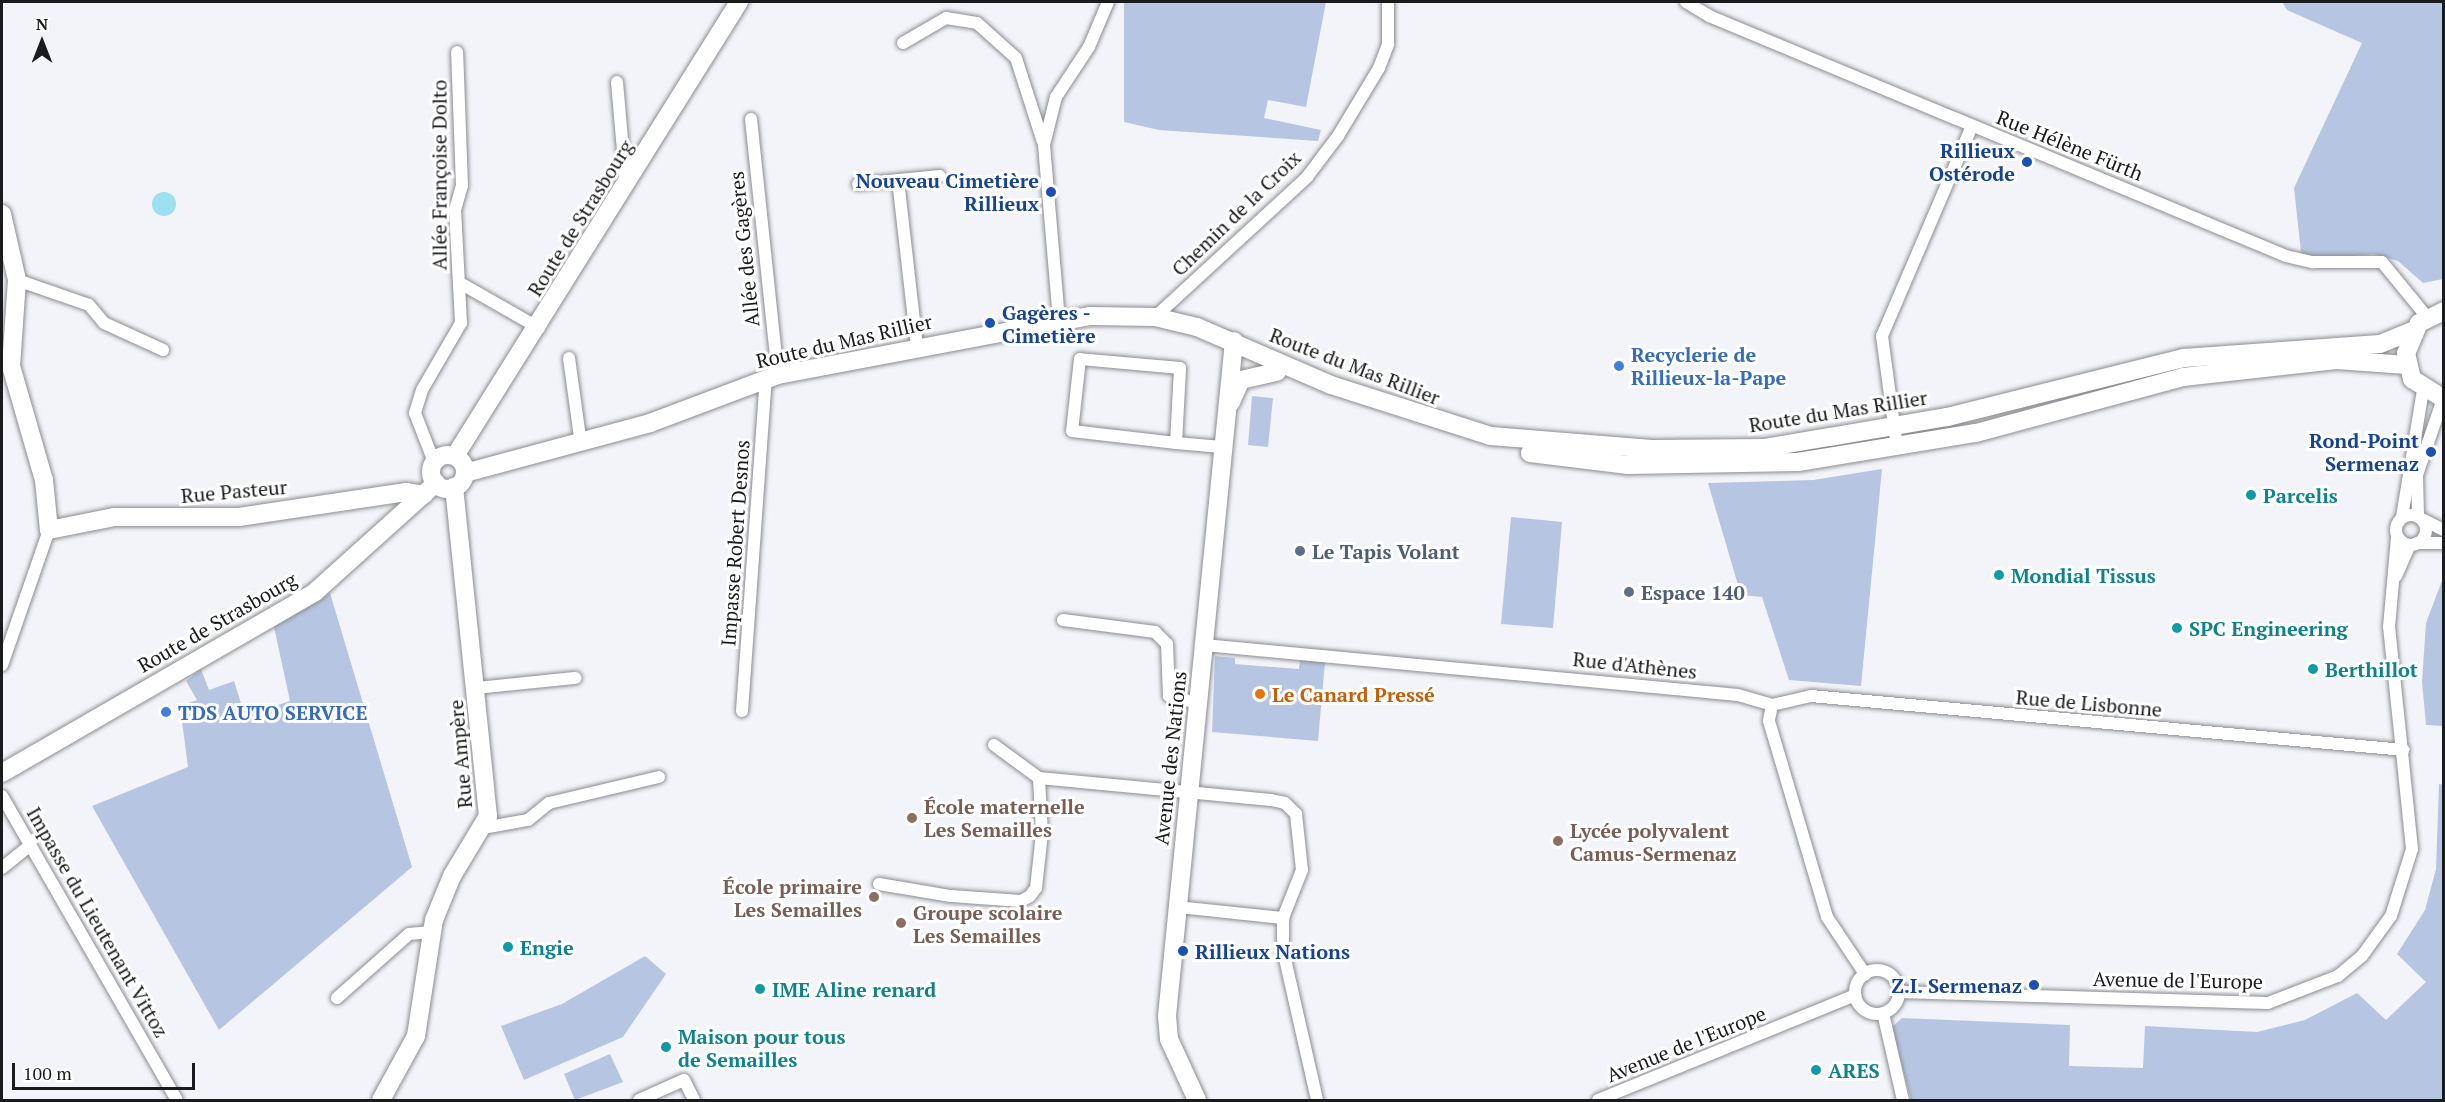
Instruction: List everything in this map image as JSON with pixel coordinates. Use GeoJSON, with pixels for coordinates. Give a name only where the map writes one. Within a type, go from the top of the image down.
{"type":"FeatureCollection","features":[{"type":"Feature","properties":{"kind":"main road","name":"Route de Strasbourg"},"geometry":{"type":"LineString","coordinates":[[455,456],[539,328],[739,2]]}},
{"type":"Feature","properties":{"kind":"main road"},"geometry":{"type":"LineString","coordinates":[[2,214],[17,280],[10,366],[44,480],[49,530]]}},
{"type":"Feature","properties":{"kind":"main road"},"geometry":{"type":"LineString","coordinates":[[2435,314],[2412,331],[2407,365],[2422,390],[2443,399]]}},
{"type":"Feature","properties":{"kind":"main road","name":"Route du Mas Rillier"},"geometry":{"type":"LineString","coordinates":[[459,480],[581,444],[772,377],[917,346],[1059,320],[1164,320],[1429,419],[1542,444],[1764,448],[1893,427],[2184,358],[2380,344],[2412,331]]}},
{"type":"Feature","properties":{"kind":"main road","name":"Route du Mas Rillier"},"geometry":{"type":"LineString","coordinates":[[1232,346],[1277,372],[1465,440],[1580,461],[1755,464],[1897,447],[1976,433],[2183,376],[2336,360],[2407,365]]}},
{"type":"Feature","properties":{"kind":"main road","name":"Avenue des Nations"},"geometry":{"type":"LineString","coordinates":[[1197,1101],[1169,1039],[1167,1016],[1232,346]]}},
{"type":"Feature","properties":{"kind":"main road","name":"Avenue des Nations"},"geometry":{"type":"LineString","coordinates":[[1227,415],[1241,380],[1277,372]]}},
{"type":"Feature","properties":{"kind":"main road"},"geometry":{"type":"LineString","coordinates":[[430,489],[434,462],[455,456],[459,480]]}},
{"type":"Feature","properties":{"kind":"main road","name":"Rue Pasteur"},"geometry":{"type":"LineString","coordinates":[[49,530],[114,517],[239,517],[430,489],[459,480]]}},
{"type":"Feature","properties":{"kind":"main road","name":"Rue Ampère"},"geometry":{"type":"LineString","coordinates":[[381,1101],[416,1036],[431,932],[452,876],[483,828],[489,809],[476,688],[459,480]]}},
{"type":"Feature","properties":{"kind":"main road","name":"Route de Strasbourg"},"geometry":{"type":"LineString","coordinates":[[2,773],[315,592],[430,489]]}},
{"type":"Feature","properties":{"kind":"street"},"geometry":{"type":"LineString","coordinates":[[1044,145],[1056,97],[1089,47],[1108,2]]}},
{"type":"Feature","properties":{"kind":"street","name":"Chemin de la Croix"},"geometry":{"type":"LineString","coordinates":[[1164,320],[1320,161],[1379,68],[1388,44],[1388,2]]}},
{"type":"Feature","properties":{"kind":"street","name":"Rue Hélène Fürth"},"geometry":{"type":"LineString","coordinates":[[1686,2],[1709,16],[2286,256],[2313,262],[2382,262],[2435,314]]}},
{"type":"Feature","properties":{"kind":"street"},"geometry":{"type":"LineString","coordinates":[[903,43],[945,18],[977,23],[1016,58],[1044,145],[1059,320]]}},
{"type":"Feature","properties":{"kind":"street","name":"Allée Françoise Dolto"},"geometry":{"type":"LineString","coordinates":[[434,462],[417,424],[416,401],[461,323],[457,52]]}},
{"type":"Feature","properties":{"kind":"street"},"geometry":{"type":"LineString","coordinates":[[616,82],[626,187]]}},
{"type":"Feature","properties":{"kind":"street","name":"Allée des Gagères"},"geometry":{"type":"LineString","coordinates":[[751,119],[772,377]]}},
{"type":"Feature","properties":{"kind":"street"},"geometry":{"type":"LineString","coordinates":[[1897,447],[1882,336],[1972,126]]}},
{"type":"Feature","properties":{"kind":"street"},"geometry":{"type":"LineString","coordinates":[[858,184],[940,176]]}},
{"type":"Feature","properties":{"kind":"street"},"geometry":{"type":"LineString","coordinates":[[898,180],[917,346]]}},
{"type":"Feature","properties":{"kind":"street"},"geometry":{"type":"LineString","coordinates":[[17,280],[89,305],[104,323],[163,350]]}},
{"type":"Feature","properties":{"kind":"street"},"geometry":{"type":"LineString","coordinates":[[460,283],[539,328]]}},
{"type":"Feature","properties":{"kind":"street"},"geometry":{"type":"LineString","coordinates":[[569,358],[581,444]]}},
{"type":"Feature","properties":{"kind":"street"},"geometry":{"type":"LineString","coordinates":[[1176,443],[1180,368],[1080,358],[1072,431],[1176,443],[1222,447]]}},
{"type":"Feature","properties":{"kind":"street","name":"Impasse Robert Desnos"},"geometry":{"type":"LineString","coordinates":[[742,711],[772,377]]}},
{"type":"Feature","properties":{"kind":"street"},"geometry":{"type":"LineString","coordinates":[[2422,390],[2402,517],[2420,518],[2444,530]]}},
{"type":"Feature","properties":{"kind":"street"},"geometry":{"type":"LineString","coordinates":[[2420,518],[2417,475],[2443,399]]}},
{"type":"Feature","properties":{"kind":"street","name":"Avenue de l'Europe"},"geometry":{"type":"LineString","coordinates":[[1899,992],[2230,1004],[2297,996],[2362,956],[2401,895],[2412,832],[2389,601],[2397,537],[2402,517]]}},
{"type":"Feature","properties":{"kind":"street","name":"Avenue de l'Europe"},"geometry":{"type":"LineString","coordinates":[[2389,601],[2414,544],[2425,534],[2420,518]]}},
{"type":"Feature","properties":{"kind":"street"},"geometry":{"type":"LineString","coordinates":[[2,665],[49,530]]}},
{"type":"Feature","properties":{"kind":"street"},"geometry":{"type":"LineString","coordinates":[[2397,537],[2414,544],[2444,543]]}},
{"type":"Feature","properties":{"kind":"street"},"geometry":{"type":"LineString","coordinates":[[1063,620],[1155,632],[1167,644],[1169,696],[1198,703]]}},
{"type":"Feature","properties":{"kind":"street","name":"Rue d'Athènes"},"geometry":{"type":"LineString","coordinates":[[1204,645],[1738,695],[1772,705]]}},
{"type":"Feature","properties":{"kind":"street"},"geometry":{"type":"LineString","coordinates":[[476,688],[574,678]]}},
{"type":"Feature","properties":{"kind":"street","name":"Rue de Lisbonne"},"geometry":{"type":"LineString","coordinates":[[1772,705],[1811,696],[2404,750]]}},
{"type":"Feature","properties":{"kind":"street"},"geometry":{"type":"LineString","coordinates":[[1772,705],[1769,721],[1827,916],[1865,974]]}},
{"type":"Feature","properties":{"kind":"street"},"geometry":{"type":"LineString","coordinates":[[994,746],[1040,778],[1190,790],[1286,802],[1296,814],[1302,870],[1283,918],[1283,950],[1317,1101]]}},
{"type":"Feature","properties":{"kind":"street"},"geometry":{"type":"LineString","coordinates":[[483,828],[528,820],[549,803],[659,777]]}},
{"type":"Feature","properties":{"kind":"street"},"geometry":{"type":"LineString","coordinates":[[879,884],[951,896],[1021,901],[1030,896],[1036,888],[1042,834],[1040,778]]}},
{"type":"Feature","properties":{"kind":"street","name":"Impasse du Lieutenant Vittoz"},"geometry":{"type":"LineString","coordinates":[[2,796],[177,1101]]}},
{"type":"Feature","properties":{"kind":"street"},"geometry":{"type":"LineString","coordinates":[[2,868],[30,845]]}},
{"type":"Feature","properties":{"kind":"street"},"geometry":{"type":"LineString","coordinates":[[1178,907],[1283,918]]}},
{"type":"Feature","properties":{"kind":"street"},"geometry":{"type":"LineString","coordinates":[[338,999],[409,934],[431,932]]}},
{"type":"Feature","properties":{"kind":"street"},"geometry":{"type":"LineString","coordinates":[[1888,973],[1899,992],[1894,1005],[1883,1013],[1868,1012],[1855,995],[1865,974],[1888,973]]}},
{"type":"Feature","properties":{"kind":"street","name":"Avenue de l'Europe"},"geometry":{"type":"LineString","coordinates":[[1598,1101],[1855,995]]}},
{"type":"Feature","properties":{"kind":"street"},"geometry":{"type":"LineString","coordinates":[[1883,1013],[1903,1101]]}},
{"type":"Feature","properties":{"kind":"street"},"geometry":{"type":"LineString","coordinates":[[639,1101],[684,1080],[694,1101]]}},
{"type":"Feature","properties":{"kind":"shaded area"},"geometry":{"type":"Polygon","coordinates":[[[1124,2],[1326,2],[1306,107],[1268,100],[1264,118],[1321,130],[1318,141],[1159,130],[1124,122],[1124,2]]]}},
{"type":"Feature","properties":{"kind":"shaded area"},"geometry":{"type":"Polygon","coordinates":[[[2282,2],[2443,2],[2443,279],[2423,283],[2398,261],[2373,254],[2302,261],[2294,188],[2362,43],[2287,10],[2282,2]]]}},
{"type":"Feature","properties":{"kind":"shaded area"},"geometry":{"type":"Polygon","coordinates":[[[164,192],[172,196],[176,204],[172,212],[164,216],[156,212],[152,204],[156,196],[164,192]]]}},
{"type":"Feature","properties":{"kind":"shaded area"},"geometry":{"type":"Polygon","coordinates":[[[1252,396],[1273,398],[1268,447],[1248,445],[1252,396]]]}},
{"type":"Feature","properties":{"kind":"shaded area"},"geometry":{"type":"Polygon","coordinates":[[[1882,469],[1861,686],[1789,680],[1762,597],[1741,595],[1708,483],[1813,480],[1882,469]]]}},
{"type":"Feature","properties":{"kind":"shaded area"},"geometry":{"type":"Polygon","coordinates":[[[1511,517],[1562,522],[1553,628],[1501,624],[1511,517]]]}},
{"type":"Feature","properties":{"kind":"shaded area"},"geometry":{"type":"Polygon","coordinates":[[[2443,578],[2444,726],[2426,725],[2422,682],[2426,623],[2443,578]]]}},
{"type":"Feature","properties":{"kind":"shaded area"},"geometry":{"type":"Polygon","coordinates":[[[330,593],[412,867],[219,1030],[92,806],[188,767],[180,706],[197,700],[186,681],[201,669],[209,690],[234,681],[245,716],[290,701],[274,627],[330,593]]]}},
{"type":"Feature","properties":{"kind":"shaded area"},"geometry":{"type":"Polygon","coordinates":[[[1215,656],[1235,658],[1235,664],[1299,669],[1300,660],[1325,662],[1318,741],[1212,732],[1215,656]]]}},
{"type":"Feature","properties":{"kind":"shaded area"},"geometry":{"type":"Polygon","coordinates":[[[2439,784],[2444,785],[2443,1100],[1911,1100],[1892,1027],[1902,1018],[2070,1025],[2069,1066],[2143,1068],[2145,1026],[2257,1032],[2305,1020],[2357,993],[2386,1020],[2426,982],[2397,954],[2425,910],[2436,869],[2439,784]]]}},
{"type":"Feature","properties":{"kind":"shaded area"},"geometry":{"type":"Polygon","coordinates":[[[645,956],[666,974],[623,1037],[524,1080],[501,1026],[562,1004],[645,956]]]}},
{"type":"Feature","properties":{"kind":"shaded area"},"geometry":{"type":"Polygon","coordinates":[[[610,1054],[623,1082],[575,1100],[564,1074],[610,1054]]]}},
{"type":"Feature","properties":{"kind":"place","name":"Rillieux Ostérode"},"geometry":{"type":"Point","coordinates":[2027,162]}},
{"type":"Feature","properties":{"kind":"place","name":"Nouveau Cimetière Rillieux"},"geometry":{"type":"Point","coordinates":[1051,192]}},
{"type":"Feature","properties":{"kind":"place","name":"Gagères - Cimetière"},"geometry":{"type":"Point","coordinates":[990,323]}},
{"type":"Feature","properties":{"kind":"place","name":"Recyclerie de Rillieux-la-Pape"},"geometry":{"type":"Point","coordinates":[1619,366]}},
{"type":"Feature","properties":{"kind":"place","name":"Rond-Point Sermenaz"},"geometry":{"type":"Point","coordinates":[2431,452]}},
{"type":"Feature","properties":{"kind":"place","name":"Parcelis"},"geometry":{"type":"Point","coordinates":[2251,495]}},
{"type":"Feature","properties":{"kind":"place","name":"Le Tapis Volant"},"geometry":{"type":"Point","coordinates":[1300,551]}},
{"type":"Feature","properties":{"kind":"place","name":"Mondial Tissus"},"geometry":{"type":"Point","coordinates":[1999,575]}},
{"type":"Feature","properties":{"kind":"place","name":"Espace 140"},"geometry":{"type":"Point","coordinates":[1629,592]}},
{"type":"Feature","properties":{"kind":"place","name":"SPC Engineering"},"geometry":{"type":"Point","coordinates":[2177,628]}},
{"type":"Feature","properties":{"kind":"place","name":"Berthillot"},"geometry":{"type":"Point","coordinates":[2313,669]}},
{"type":"Feature","properties":{"kind":"place","name":"Le Canard Pressé"},"geometry":{"type":"Point","coordinates":[1260,694]}},
{"type":"Feature","properties":{"kind":"place","name":"TDS AUTO SERVICE"},"geometry":{"type":"Point","coordinates":[166,712]}},
{"type":"Feature","properties":{"kind":"place","name":"École maternelle Les Semailles"},"geometry":{"type":"Point","coordinates":[912,818]}},
{"type":"Feature","properties":{"kind":"place","name":"Lycée polyvalent Camus-Sermenaz"},"geometry":{"type":"Point","coordinates":[1558,841]}},
{"type":"Feature","properties":{"kind":"place","name":"École primaire Les Semailles"},"geometry":{"type":"Point","coordinates":[874,897]}},
{"type":"Feature","properties":{"kind":"place","name":"Groupe scolaire Les Semailles"},"geometry":{"type":"Point","coordinates":[901,923]}},
{"type":"Feature","properties":{"kind":"place","name":"Engie"},"geometry":{"type":"Point","coordinates":[508,947]}},
{"type":"Feature","properties":{"kind":"place","name":"Rillieux Nations"},"geometry":{"type":"Point","coordinates":[1183,951]}},
{"type":"Feature","properties":{"kind":"place","name":"Z.I. Sermenaz"},"geometry":{"type":"Point","coordinates":[2034,985]}},
{"type":"Feature","properties":{"kind":"place","name":"IME Aline renard"},"geometry":{"type":"Point","coordinates":[760,989]}},
{"type":"Feature","properties":{"kind":"place","name":"Maison pour tous de Semailles"},"geometry":{"type":"Point","coordinates":[666,1047]}},
{"type":"Feature","properties":{"kind":"place","name":"ARES"},"geometry":{"type":"Point","coordinates":[1816,1070]}}]}
